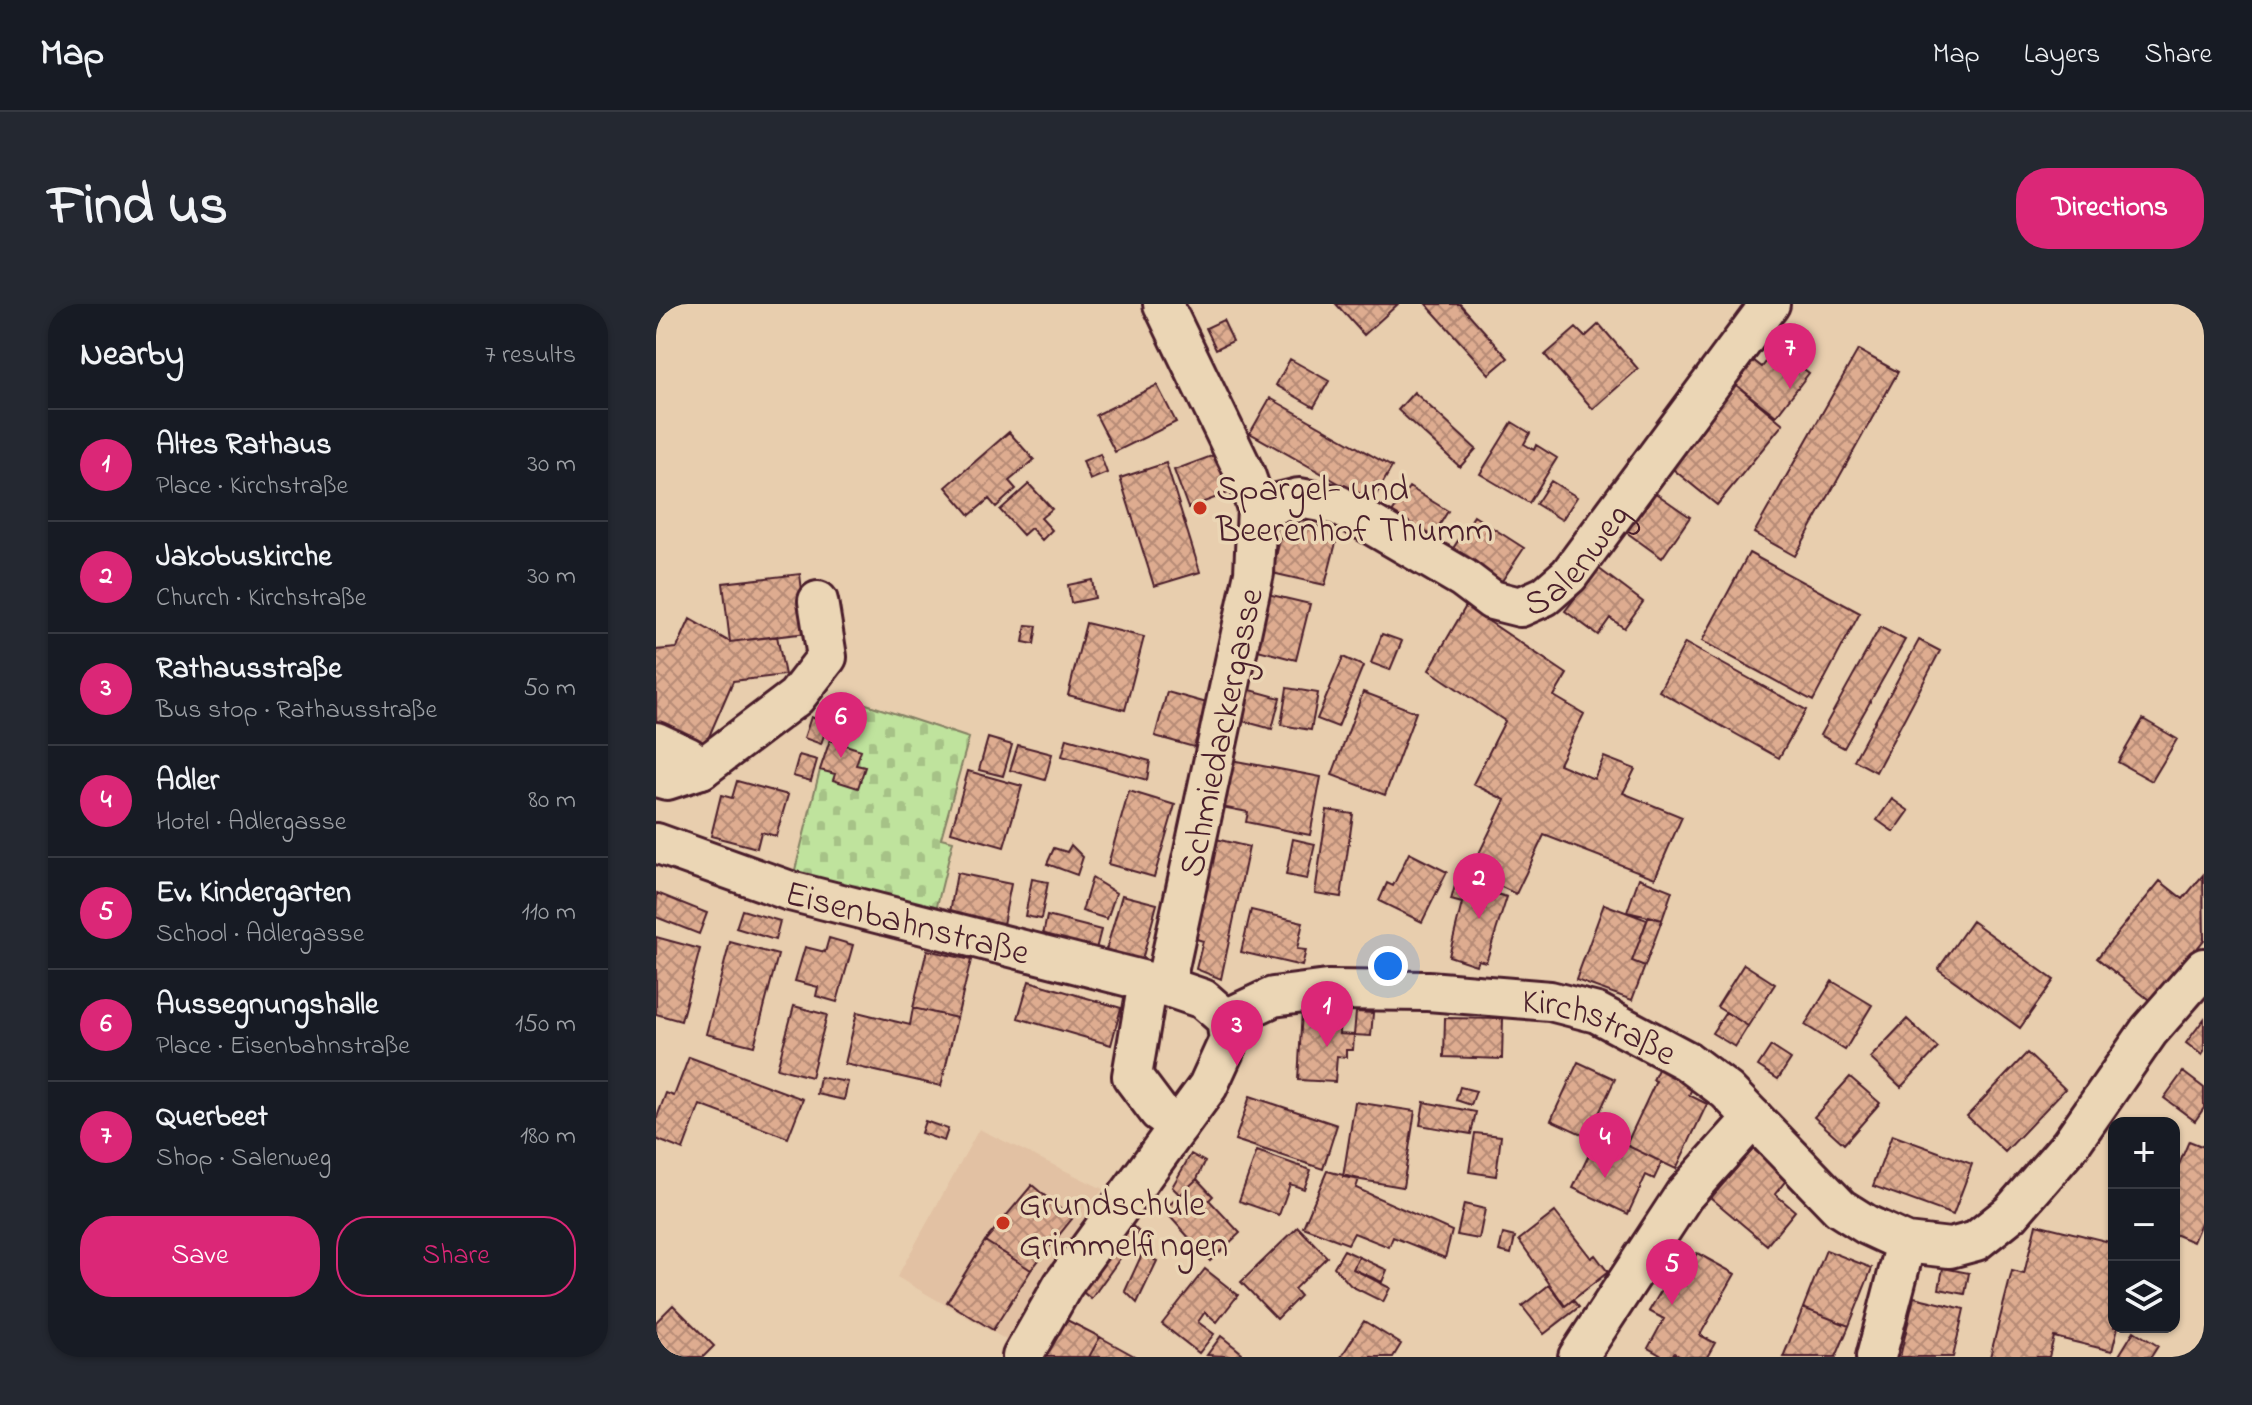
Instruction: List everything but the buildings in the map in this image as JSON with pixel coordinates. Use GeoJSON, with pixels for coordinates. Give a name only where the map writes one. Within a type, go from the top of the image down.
{"type":"FeatureCollection","features":[{"type":"Feature","properties":{"kind":"street","name":"Schmiedackergasse"},"geometry":{"type":"LineString","coordinates":[[1163,304],[1245,474],[1257,508],[1254,573],[1132,1076],[1159,1112],[1179,1126]]}},
{"type":"Feature","properties":{"kind":"street","name":"Salenweg"},"geometry":{"type":"LineString","coordinates":[[1257,508],[1299,498],[1338,505],[1463,578],[1492,600],[1520,607],[1545,596],[1569,575],[1770,304]]}},
{"type":"Feature","properties":{"kind":"street"},"geometry":{"type":"LineString","coordinates":[[656,777],[667,780],[701,769],[796,697],[827,657],[818,601]]}},
{"type":"Feature","properties":{"kind":"street"},"geometry":{"type":"LineString","coordinates":[[656,742],[688,757],[701,769]]}},
{"type":"Feature","properties":{"kind":"street","name":"Eisenbahnstraße"},"geometry":{"type":"LineString","coordinates":[[656,843],[790,891],[1156,984],[1203,999],[1226,1019]]}},
{"type":"Feature","properties":{"kind":"street","name":"Kirchstraße"},"geometry":{"type":"LineString","coordinates":[[1226,1019],[1273,997],[1327,990],[1428,991],[1550,1001],[1597,1013],[1687,1061],[1727,1091],[1840,1208],[1906,1243],[1950,1248],[1976,1241],[2011,1213],[2070,1145],[2149,1031],[2204,968]]}},
{"type":"Feature","properties":{"kind":"street"},"geometry":{"type":"LineString","coordinates":[[1022,1357],[1063,1285],[1220,1066],[1229,1040],[1226,1019]]}},
{"type":"Feature","properties":{"kind":"street"},"geometry":{"type":"LineString","coordinates":[[1578,1357],[1684,1195],[1753,1118]]}},
{"type":"Feature","properties":{"kind":"street"},"geometry":{"type":"LineString","coordinates":[[1876,1357],[1906,1243]]}},
{"type":"Feature","properties":{"kind":"shaded area","name":"Grundschule Grimmelfingen"},"geometry":{"type":"Polygon","coordinates":[[[979,1129],[1103,1189],[1057,1258],[1010,1342],[897,1277],[979,1129]]]}},
{"type":"Feature","properties":{"kind":"green space"},"geometry":{"type":"Polygon","coordinates":[[[845,697],[969,738],[941,838],[953,841],[933,922],[792,882],[820,770],[845,697]]]}},
{"type":"Feature","properties":{"kind":"place","name":"Querbeet"},"geometry":{"type":"Point","coordinates":[1790,389]}},
{"type":"Feature","properties":{"kind":"place","name":"Spargel- und Beerenhof Thumm"},"geometry":{"type":"Point","coordinates":[1200,508]}},
{"type":"Feature","properties":{"kind":"place","name":"Aussegnungshalle"},"geometry":{"type":"Point","coordinates":[841,758]}},
{"type":"Feature","properties":{"kind":"place","name":"Jakobuskirche"},"geometry":{"type":"Point","coordinates":[1479,919]}},
{"type":"Feature","properties":{"kind":"place","name":"Altes Rathaus"},"geometry":{"type":"Point","coordinates":[1327,1047]}},
{"type":"Feature","properties":{"kind":"place","name":"Rathausstraße"},"geometry":{"type":"Point","coordinates":[1237,1066]}},
{"type":"Feature","properties":{"kind":"place","name":"Adler"},"geometry":{"type":"Point","coordinates":[1605,1178]}},
{"type":"Feature","properties":{"kind":"place","name":"Grundschule Grimmelfingen"},"geometry":{"type":"Point","coordinates":[1003,1223]}},
{"type":"Feature","properties":{"kind":"place","name":"Ev. Kindergarten"},"geometry":{"type":"Point","coordinates":[1672,1305]}}]}
